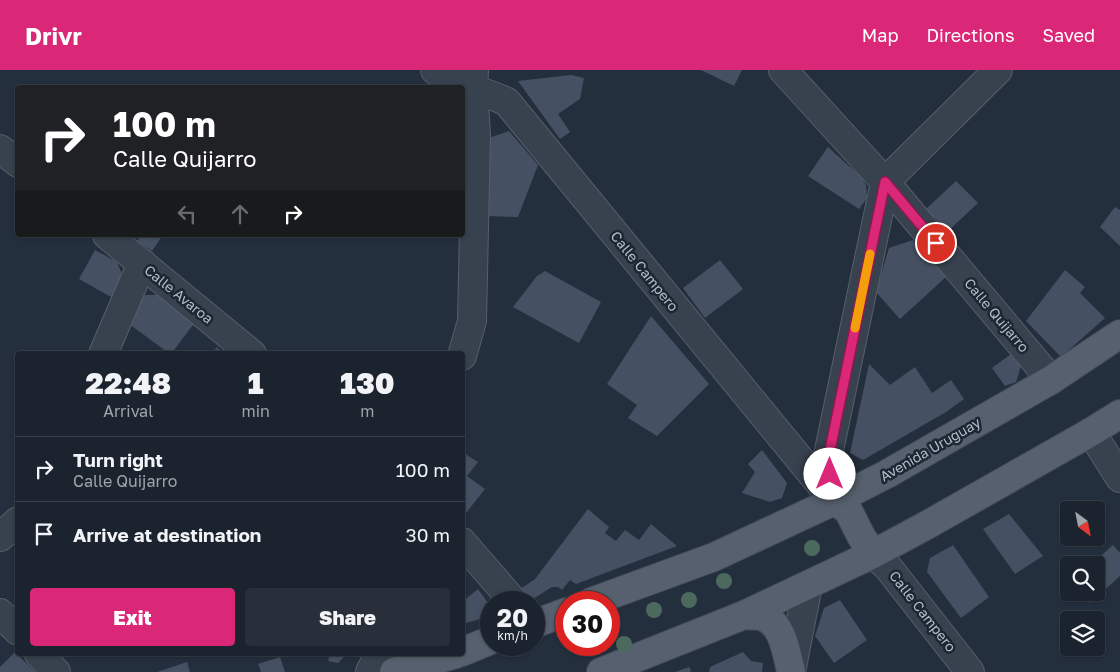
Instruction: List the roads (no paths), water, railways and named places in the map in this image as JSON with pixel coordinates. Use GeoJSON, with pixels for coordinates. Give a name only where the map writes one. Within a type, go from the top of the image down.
{"type":"FeatureCollection","features":[{"type":"Feature","properties":{"kind":"main road","name":"Avenida Uruguay"},"geometry":{"type":"LineString","coordinates":[[620,591],[714,557],[887,474],[1051,380],[1120,334]]}},
{"type":"Feature","properties":{"kind":"main road"},"geometry":{"type":"LineString","coordinates":[[601,672],[744,616],[873,554],[1120,414]]}},
{"type":"Feature","properties":{"kind":"main road"},"geometry":{"type":"LineString","coordinates":[[834,501],[848,510],[861,536],[873,554]]}},
{"type":"Feature","properties":{"kind":"main road"},"geometry":{"type":"LineString","coordinates":[[744,616],[760,616],[776,625],[791,672]]}},
{"type":"Feature","properties":{"kind":"main road"},"geometry":{"type":"LineString","coordinates":[[465,651],[480,645]]}},
{"type":"Feature","properties":{"kind":"main road"},"geometry":{"type":"LineString","coordinates":[[394,672],[449,656]]}},
{"type":"Feature","properties":{"kind":"street","name":"Calle Campero"},"geometry":{"type":"LineString","coordinates":[[435,70],[455,83],[474,79],[492,95],[507,102],[834,501]]}},
{"type":"Feature","properties":{"kind":"street","name":"Calle Quijarro"},"geometry":{"type":"LineString","coordinates":[[783,70],[885,182],[1051,380]]}},
{"type":"Feature","properties":{"kind":"street"},"geometry":{"type":"LineString","coordinates":[[834,501],[828,460],[885,182],[998,70]]}},
{"type":"Feature","properties":{"kind":"street"},"geometry":{"type":"LineString","coordinates":[[463,351],[472,322],[476,135],[474,79]]}},
{"type":"Feature","properties":{"kind":"street"},"geometry":{"type":"LineString","coordinates":[[0,149],[15,161]]}},
{"type":"Feature","properties":{"kind":"street","name":"Calle Avaroa"},"geometry":{"type":"LineString","coordinates":[[110,237],[248,351]]}},
{"type":"Feature","properties":{"kind":"street"},"geometry":{"type":"LineString","coordinates":[[103,351],[142,263]]}},
{"type":"Feature","properties":{"kind":"street"},"geometry":{"type":"LineString","coordinates":[[1091,432],[1120,478]]}},
{"type":"Feature","properties":{"kind":"street"},"geometry":{"type":"LineString","coordinates":[[0,537],[15,524]]}},
{"type":"Feature","properties":{"kind":"street"},"geometry":{"type":"LineString","coordinates":[[465,545],[504,591]]}},
{"type":"Feature","properties":{"kind":"street","name":"Calle Campero"},"geometry":{"type":"LineString","coordinates":[[873,554],[888,566],[970,672]]}},
{"type":"Feature","properties":{"kind":"street"},"geometry":{"type":"LineString","coordinates":[[791,672],[808,585]]}},
{"type":"Feature","properties":{"kind":"street"},"geometry":{"type":"LineString","coordinates":[[0,613],[15,628]]}},
{"type":"Feature","properties":{"kind":"street"},"geometry":{"type":"LineString","coordinates":[[41,656],[56,672]]}},
{"type":"Feature","properties":{"kind":"street"},"geometry":{"type":"LineString","coordinates":[[370,672],[376,656]]}}]}
